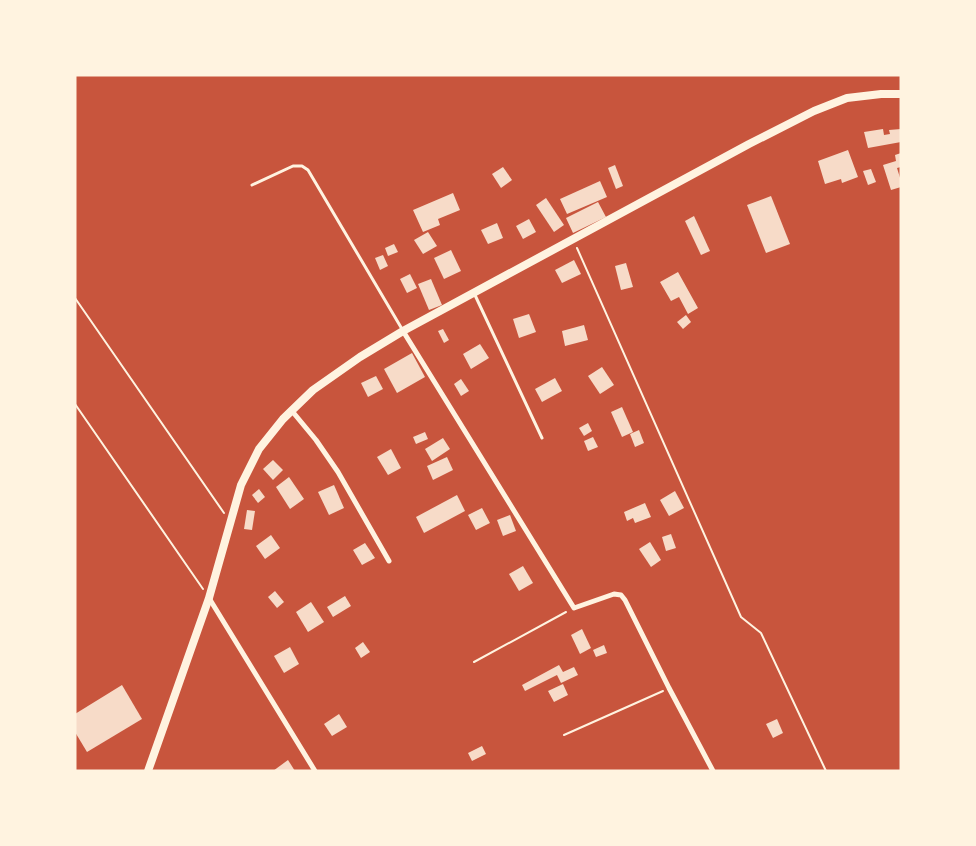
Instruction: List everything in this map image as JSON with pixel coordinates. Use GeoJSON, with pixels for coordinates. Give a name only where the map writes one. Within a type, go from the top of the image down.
{"type":"FeatureCollection","features":[{"type":"Feature","properties":{"kind":"main road"},"geometry":{"type":"LineString","coordinates":[[148,771],[209,598],[242,485],[259,449],[282,419],[313,390],[360,357],[403,331],[814,111],[847,98],[901,94]]}},
{"type":"Feature","properties":{"kind":"street"},"geometry":{"type":"LineString","coordinates":[[403,331],[574,608],[614,594],[621,595],[625,600],[713,771]]}},
{"type":"Feature","properties":{"kind":"street"},"geometry":{"type":"LineString","coordinates":[[292,411],[338,472],[389,561]]}},
{"type":"Feature","properties":{"kind":"street"},"geometry":{"type":"LineString","coordinates":[[209,598],[315,771]]}},
{"type":"Feature","properties":{"kind":"lane"},"geometry":{"type":"LineString","coordinates":[[252,185],[294,166],[302,166],[308,170],[403,331]]}},
{"type":"Feature","properties":{"kind":"lane"},"geometry":{"type":"LineString","coordinates":[[474,292],[542,438]]}},
{"type":"Feature","properties":{"kind":"path"},"geometry":{"type":"LineString","coordinates":[[573,239],[741,617],[761,633],[825,771]]}},
{"type":"Feature","properties":{"kind":"path"},"geometry":{"type":"LineString","coordinates":[[75,298],[231,522]]}},
{"type":"Feature","properties":{"kind":"path"},"geometry":{"type":"LineString","coordinates":[[75,404],[209,598]]}},
{"type":"Feature","properties":{"kind":"path"},"geometry":{"type":"LineString","coordinates":[[474,663],[574,608]]}},
{"type":"Feature","properties":{"kind":"path"},"geometry":{"type":"LineString","coordinates":[[564,735],[669,688]]}},
{"type":"Feature","properties":{"kind":"building"},"geometry":{"type":"Polygon","coordinates":[[[883,129],[884,135],[890,134],[889,130],[901,129],[901,142],[868,148],[864,132],[883,129]]]}},
{"type":"Feature","properties":{"kind":"building"},"geometry":{"type":"Polygon","coordinates":[[[848,150],[858,177],[842,183],[841,179],[825,184],[818,161],[848,150]]]}},
{"type":"Feature","properties":{"kind":"building"},"geometry":{"type":"Polygon","coordinates":[[[901,153],[901,167],[897,168],[901,187],[891,190],[883,165],[896,161],[895,155],[901,153]]]}},
{"type":"Feature","properties":{"kind":"building"},"geometry":{"type":"Polygon","coordinates":[[[615,165],[623,186],[616,189],[608,168],[615,165]]]}},
{"type":"Feature","properties":{"kind":"building"},"geometry":{"type":"Polygon","coordinates":[[[503,167],[512,180],[501,188],[492,174],[503,167]]]}},
{"type":"Feature","properties":{"kind":"building"},"geometry":{"type":"Polygon","coordinates":[[[871,169],[876,182],[868,185],[863,171],[871,169]]]}},
{"type":"Feature","properties":{"kind":"building"},"geometry":{"type":"Polygon","coordinates":[[[600,181],[607,197],[567,214],[560,199],[600,181]]]}},
{"type":"Feature","properties":{"kind":"building"},"geometry":{"type":"Polygon","coordinates":[[[453,193],[460,210],[438,219],[440,225],[423,232],[413,210],[453,193]]]}},
{"type":"Feature","properties":{"kind":"building"},"geometry":{"type":"Polygon","coordinates":[[[771,196],[790,244],[766,253],[747,205],[771,196]]]}},
{"type":"Feature","properties":{"kind":"building"},"geometry":{"type":"Polygon","coordinates":[[[546,198],[564,225],[554,232],[536,205],[546,198]]]}},
{"type":"Feature","properties":{"kind":"building"},"geometry":{"type":"Polygon","coordinates":[[[598,202],[606,217],[573,233],[566,218],[598,202]]]}},
{"type":"Feature","properties":{"kind":"building"},"geometry":{"type":"Polygon","coordinates":[[[694,216],[710,251],[701,255],[685,221],[694,216]]]}},
{"type":"Feature","properties":{"kind":"building"},"geometry":{"type":"Polygon","coordinates":[[[529,219],[536,232],[523,239],[516,226],[529,219]]]}},
{"type":"Feature","properties":{"kind":"building"},"geometry":{"type":"Polygon","coordinates":[[[497,223],[503,238],[488,244],[481,230],[497,223]]]}},
{"type":"Feature","properties":{"kind":"building"},"geometry":{"type":"Polygon","coordinates":[[[428,232],[437,246],[423,254],[414,240],[428,232]]]}},
{"type":"Feature","properties":{"kind":"building"},"geometry":{"type":"Polygon","coordinates":[[[394,244],[398,252],[388,256],[385,248],[394,244]]]}},
{"type":"Feature","properties":{"kind":"building"},"geometry":{"type":"Polygon","coordinates":[[[451,250],[461,271],[444,279],[434,258],[451,250]]]}},
{"type":"Feature","properties":{"kind":"building"},"geometry":{"type":"Polygon","coordinates":[[[383,255],[388,266],[380,270],[375,258],[383,255]]]}},
{"type":"Feature","properties":{"kind":"building"},"geometry":{"type":"Polygon","coordinates":[[[574,260],[581,274],[562,283],[555,270],[574,260]]]}},
{"type":"Feature","properties":{"kind":"building"},"geometry":{"type":"Polygon","coordinates":[[[626,263],[633,287],[621,290],[615,266],[626,263]]]}},
{"type":"Feature","properties":{"kind":"building"},"geometry":{"type":"Polygon","coordinates":[[[678,272],[698,308],[688,314],[679,297],[671,301],[660,282],[678,272]]]}},
{"type":"Feature","properties":{"kind":"building"},"geometry":{"type":"Polygon","coordinates":[[[410,274],[417,288],[407,293],[400,279],[410,274]]]}},
{"type":"Feature","properties":{"kind":"building"},"geometry":{"type":"Polygon","coordinates":[[[431,279],[442,305],[429,310],[418,284],[431,279]]]}},
{"type":"Feature","properties":{"kind":"building"},"geometry":{"type":"Polygon","coordinates":[[[529,314],[536,332],[519,338],[513,319],[529,314]]]}},
{"type":"Feature","properties":{"kind":"building"},"geometry":{"type":"Polygon","coordinates":[[[686,315],[691,322],[683,329],[677,322],[686,315]]]}},
{"type":"Feature","properties":{"kind":"building"},"geometry":{"type":"Polygon","coordinates":[[[584,325],[588,340],[565,346],[562,331],[584,325]]]}},
{"type":"Feature","properties":{"kind":"building"},"geometry":{"type":"Polygon","coordinates":[[[443,329],[449,340],[444,343],[438,331],[443,329]]]}},
{"type":"Feature","properties":{"kind":"building"},"geometry":{"type":"Polygon","coordinates":[[[480,344],[489,358],[471,369],[463,354],[480,344]]]}},
{"type":"Feature","properties":{"kind":"building"},"geometry":{"type":"Polygon","coordinates":[[[412,353],[425,377],[397,393],[384,369],[412,353]]]}},
{"type":"Feature","properties":{"kind":"building"},"geometry":{"type":"Polygon","coordinates":[[[602,367],[614,385],[600,394],[588,376],[602,367]]]}},
{"type":"Feature","properties":{"kind":"building"},"geometry":{"type":"Polygon","coordinates":[[[376,376],[383,389],[368,397],[361,383],[376,376]]]}},
{"type":"Feature","properties":{"kind":"building"},"geometry":{"type":"Polygon","coordinates":[[[555,378],[562,391],[542,402],[535,389],[555,378]]]}},
{"type":"Feature","properties":{"kind":"building"},"geometry":{"type":"Polygon","coordinates":[[[461,379],[469,391],[461,396],[454,384],[461,379]]]}},
{"type":"Feature","properties":{"kind":"building"},"geometry":{"type":"Polygon","coordinates":[[[622,407],[633,432],[622,437],[611,412],[622,407]]]}},
{"type":"Feature","properties":{"kind":"building"},"geometry":{"type":"Polygon","coordinates":[[[588,423],[592,431],[584,436],[579,428],[588,423]]]}},
{"type":"Feature","properties":{"kind":"building"},"geometry":{"type":"Polygon","coordinates":[[[639,430],[644,443],[635,447],[630,434],[639,430]]]}},
{"type":"Feature","properties":{"kind":"building"},"geometry":{"type":"Polygon","coordinates":[[[425,432],[428,439],[416,444],[413,437],[425,432]]]}},
{"type":"Feature","properties":{"kind":"building"},"geometry":{"type":"Polygon","coordinates":[[[593,437],[598,447],[588,451],[584,441],[593,437]]]}},
{"type":"Feature","properties":{"kind":"building"},"geometry":{"type":"Polygon","coordinates":[[[443,438],[450,449],[432,461],[425,449],[443,438]]]}},
{"type":"Feature","properties":{"kind":"building"},"geometry":{"type":"Polygon","coordinates":[[[391,449],[401,468],[388,475],[377,457],[391,449]]]}},
{"type":"Feature","properties":{"kind":"building"},"geometry":{"type":"Polygon","coordinates":[[[447,457],[453,470],[433,480],[427,466],[447,457]]]}},
{"type":"Feature","properties":{"kind":"building"},"geometry":{"type":"Polygon","coordinates":[[[273,460],[283,470],[273,480],[263,469],[273,460]]]}},
{"type":"Feature","properties":{"kind":"building"},"geometry":{"type":"Polygon","coordinates":[[[289,477],[304,499],[290,509],[276,487],[289,477]]]}},
{"type":"Feature","properties":{"kind":"building"},"geometry":{"type":"Polygon","coordinates":[[[334,485],[344,508],[329,515],[318,492],[334,485]]]}},
{"type":"Feature","properties":{"kind":"building"},"geometry":{"type":"Polygon","coordinates":[[[259,489],[265,497],[258,503],[252,495],[259,489]]]}},
{"type":"Feature","properties":{"kind":"building"},"geometry":{"type":"Polygon","coordinates":[[[675,491],[684,508],[669,516],[660,500],[675,491]]]}},
{"type":"Feature","properties":{"kind":"building"},"geometry":{"type":"Polygon","coordinates":[[[457,495],[465,511],[424,533],[416,517],[457,495]]]}},
{"type":"Feature","properties":{"kind":"building"},"geometry":{"type":"Polygon","coordinates":[[[645,503],[651,517],[635,523],[633,518],[627,521],[624,512],[645,503]]]}},
{"type":"Feature","properties":{"kind":"building"},"geometry":{"type":"Polygon","coordinates":[[[482,508],[490,523],[476,530],[468,515],[482,508]]]}},
{"type":"Feature","properties":{"kind":"building"},"geometry":{"type":"Polygon","coordinates":[[[247,510],[255,511],[252,530],[244,529],[247,510]]]}},
{"type":"Feature","properties":{"kind":"building"},"geometry":{"type":"Polygon","coordinates":[[[510,515],[516,531],[503,536],[497,520],[510,515]]]}},
{"type":"Feature","properties":{"kind":"building"},"geometry":{"type":"Polygon","coordinates":[[[671,534],[676,548],[666,551],[662,537],[671,534]]]}},
{"type":"Feature","properties":{"kind":"building"},"geometry":{"type":"Polygon","coordinates":[[[271,535],[280,548],[265,559],[256,546],[271,535]]]}},
{"type":"Feature","properties":{"kind":"building"},"geometry":{"type":"Polygon","coordinates":[[[650,542],[661,560],[651,567],[639,549],[650,542]]]}},
{"type":"Feature","properties":{"kind":"building"},"geometry":{"type":"Polygon","coordinates":[[[365,543],[375,558],[362,565],[353,550],[365,543]]]}},
{"type":"Feature","properties":{"kind":"building"},"geometry":{"type":"Polygon","coordinates":[[[523,566],[533,583],[519,591],[509,574],[523,566]]]}},
{"type":"Feature","properties":{"kind":"building"},"geometry":{"type":"Polygon","coordinates":[[[275,591],[284,602],[277,608],[268,597],[275,591]]]}},
{"type":"Feature","properties":{"kind":"building"},"geometry":{"type":"Polygon","coordinates":[[[345,596],[351,606],[333,617],[327,607],[345,596]]]}},
{"type":"Feature","properties":{"kind":"building"},"geometry":{"type":"Polygon","coordinates":[[[311,602],[324,622],[308,632],[296,612],[311,602]]]}},
{"type":"Feature","properties":{"kind":"building"},"geometry":{"type":"Polygon","coordinates":[[[582,629],[591,648],[580,654],[571,635],[582,629]]]}},
{"type":"Feature","properties":{"kind":"building"},"geometry":{"type":"Polygon","coordinates":[[[363,642],[370,652],[361,658],[355,648],[363,642]]]}},
{"type":"Feature","properties":{"kind":"building"},"geometry":{"type":"Polygon","coordinates":[[[604,645],[607,653],[596,657],[593,650],[604,645]]]}},
{"type":"Feature","properties":{"kind":"building"},"geometry":{"type":"Polygon","coordinates":[[[290,647],[299,664],[284,673],[274,656],[290,647]]]}},
{"type":"Feature","properties":{"kind":"building"},"geometry":{"type":"Polygon","coordinates":[[[559,665],[563,672],[574,667],[578,675],[561,683],[557,675],[525,691],[522,685],[559,665]]]}},
{"type":"Feature","properties":{"kind":"building"},"geometry":{"type":"Polygon","coordinates":[[[563,684],[568,695],[554,702],[548,691],[563,684]]]}},
{"type":"Feature","properties":{"kind":"building"},"geometry":{"type":"Polygon","coordinates":[[[122,685],[142,719],[87,752],[75,732],[75,714],[122,685]]]}},
{"type":"Feature","properties":{"kind":"building"},"geometry":{"type":"Polygon","coordinates":[[[339,714],[347,727],[332,736],[324,724],[339,714]]]}},
{"type":"Feature","properties":{"kind":"building"},"geometry":{"type":"Polygon","coordinates":[[[777,719],[783,733],[773,738],[766,724],[777,719]]]}},
{"type":"Feature","properties":{"kind":"building"},"geometry":{"type":"Polygon","coordinates":[[[482,746],[486,754],[472,761],[468,753],[482,746]]]}},
{"type":"Feature","properties":{"kind":"building"},"geometry":{"type":"Polygon","coordinates":[[[288,760],[295,771],[273,771],[288,760]]]}}]}
